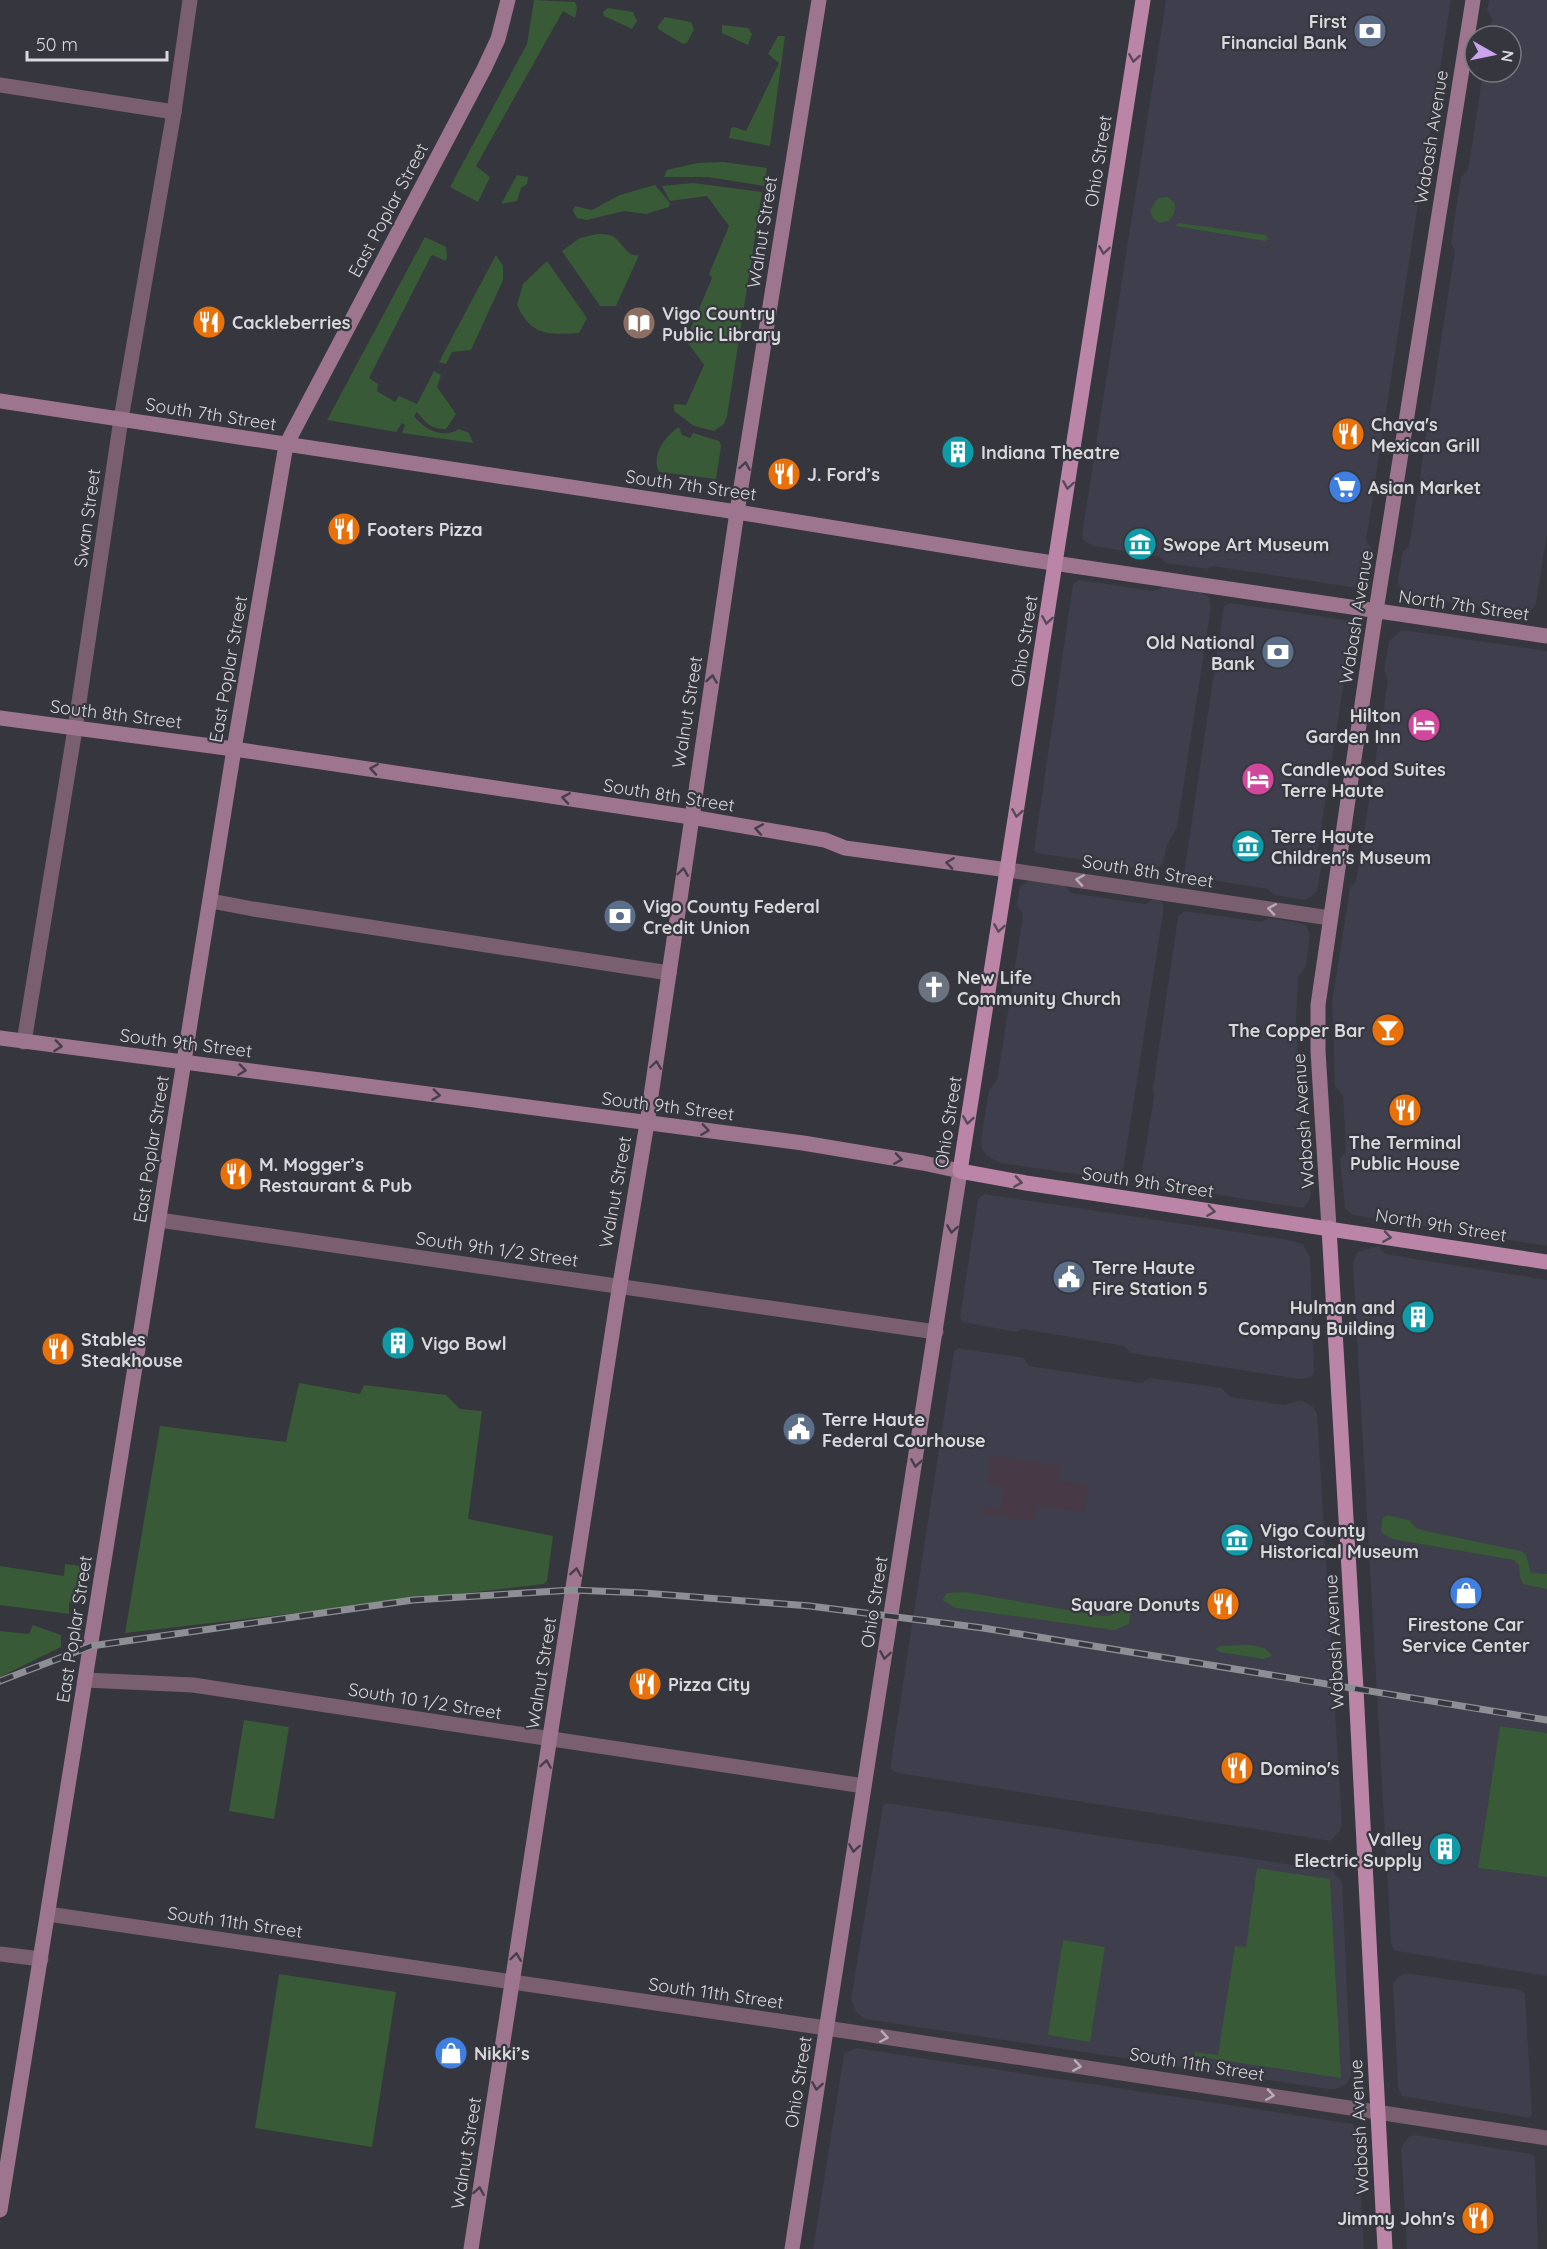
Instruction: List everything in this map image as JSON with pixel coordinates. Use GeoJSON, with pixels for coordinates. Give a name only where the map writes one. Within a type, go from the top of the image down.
{"type":"FeatureCollection","features":[{"type":"Feature","properties":{"kind":"main road","name":"Ohio Street"},"geometry":{"type":"LineString","coordinates":[[960,1171],[1143,0]]}},
{"type":"Feature","properties":{"kind":"main road","name":"South 9th Street"},"geometry":{"type":"LineString","coordinates":[[960,1171],[1026,1184],[1329,1228]]}},
{"type":"Feature","properties":{"kind":"main road","name":"North 9th Street"},"geometry":{"type":"LineString","coordinates":[[1329,1228],[1547,1262]]}},
{"type":"Feature","properties":{"kind":"main road","name":"Wabash Avenue"},"geometry":{"type":"LineString","coordinates":[[1329,1228],[1358,1710],[1385,2249]]}},
{"type":"Feature","properties":{"kind":"street","name":"Swan Street"},"geometry":{"type":"LineString","coordinates":[[24,1042],[75,729],[121,419],[174,112],[190,0]]}},
{"type":"Feature","properties":{"kind":"street","name":"East Poplar Street"},"geometry":{"type":"LineString","coordinates":[[0,2210],[234,748],[286,445],[484,69],[498,39],[508,0]]}},
{"type":"Feature","properties":{"kind":"street","name":"Walnut Street"},"geometry":{"type":"LineString","coordinates":[[471,2249],[619,1286],[647,1123],[737,512],[819,0]]}},
{"type":"Feature","properties":{"kind":"street","name":"Wabash Avenue"},"geometry":{"type":"LineString","coordinates":[[1329,1228],[1317,1023],[1318,1005],[1376,612],[1473,0]]}},
{"type":"Feature","properties":{"kind":"street"},"geometry":{"type":"LineString","coordinates":[[0,85],[174,112]]}},
{"type":"Feature","properties":{"kind":"street","name":"South 7th Street"},"geometry":{"type":"LineString","coordinates":[[0,401],[737,512],[1376,612]]}},
{"type":"Feature","properties":{"kind":"street","name":"North 7th Street"},"geometry":{"type":"LineString","coordinates":[[1376,612],[1547,636]]}},
{"type":"Feature","properties":{"kind":"street","name":"South 8th Street"},"geometry":{"type":"LineString","coordinates":[[0,718],[234,748],[691,817],[825,840],[845,848],[1330,918]]}},
{"type":"Feature","properties":{"kind":"street"},"geometry":{"type":"LineString","coordinates":[[211,901],[669,973]]}},
{"type":"Feature","properties":{"kind":"street","name":"South 9th Street"},"geometry":{"type":"LineString","coordinates":[[0,1038],[803,1143],[960,1171]]}},
{"type":"Feature","properties":{"kind":"street","name":"Ohio Street"},"geometry":{"type":"LineString","coordinates":[[792,2249],[960,1171]]}},
{"type":"Feature","properties":{"kind":"street","name":"South 9th 1/2 Street"},"geometry":{"type":"LineString","coordinates":[[159,1220],[936,1332]]}},
{"type":"Feature","properties":{"kind":"street","name":"South 10 1/2 Street"},"geometry":{"type":"LineString","coordinates":[[85,1680],[193,1685],[864,1786]]}},
{"type":"Feature","properties":{"kind":"street","name":"South 11th Street"},"geometry":{"type":"LineString","coordinates":[[48,1914],[826,2028],[1547,2138]]}},
{"type":"Feature","properties":{"kind":"street"},"geometry":{"type":"LineString","coordinates":[[0,1954],[40,1959]]}},
{"type":"Feature","properties":{"kind":"shaded area"},"geometry":{"type":"Polygon","coordinates":[[[1166,0],[1451,0],[1425,163],[1430,173],[1426,199],[1418,204],[1366,541],[1371,547],[1366,577],[1357,588],[1212,566],[1208,569],[1166,563],[1160,557],[1093,546],[1083,540],[1082,534],[1166,0]]]}},
{"type":"Feature","properties":{"kind":"shaded area"},"geometry":{"type":"Polygon","coordinates":[[[1489,0],[1547,0],[1547,533],[1536,604],[1528,614],[1410,597],[1400,589],[1398,579],[1403,551],[1409,547],[1455,250],[1451,243],[1461,177],[1468,171],[1481,84],[1523,84],[1523,24],[1491,24],[1492,18],[1487,10],[1489,0]]]}},
{"type":"Feature","properties":{"kind":"shaded area"},"geometry":{"type":"Polygon","coordinates":[[[1079,580],[1154,591],[1163,587],[1202,593],[1209,597],[1211,607],[1177,827],[1167,845],[1163,863],[1149,870],[1036,853],[1034,850],[1073,584],[1079,580]]]}},
{"type":"Feature","properties":{"kind":"shaded area"},"geometry":{"type":"Polygon","coordinates":[[[1231,603],[1351,621],[1357,627],[1353,666],[1345,675],[1317,855],[1322,863],[1317,891],[1305,900],[1274,895],[1268,889],[1187,876],[1184,873],[1224,606],[1231,603]]]}},
{"type":"Feature","properties":{"kind":"shaded area"},"geometry":{"type":"Polygon","coordinates":[[[1402,630],[1547,651],[1547,1246],[1353,1215],[1345,1209],[1340,1159],[1346,1152],[1343,1096],[1335,1086],[1332,1002],[1350,888],[1356,882],[1388,680],[1384,670],[1389,641],[1402,630]]]}},
{"type":"Feature","properties":{"kind":"shaded area"},"geometry":{"type":"Polygon","coordinates":[[[1029,881],[1064,885],[1071,893],[1146,904],[1155,898],[1160,900],[1164,907],[1122,1177],[1117,1180],[1000,1163],[986,1155],[982,1148],[981,1140],[989,1090],[997,1081],[1023,915],[1017,905],[1019,890],[1029,881]]]}},
{"type":"Feature","properties":{"kind":"shaded area"},"geometry":{"type":"Polygon","coordinates":[[[1184,911],[1262,922],[1268,918],[1300,923],[1305,925],[1310,934],[1306,967],[1298,976],[1296,1018],[1304,1155],[1309,1160],[1311,1193],[1309,1201],[1303,1208],[1143,1182],[1141,1176],[1178,917],[1184,911]]]}},
{"type":"Feature","properties":{"kind":"shaded area"},"geometry":{"type":"Polygon","coordinates":[[[984,1194],[1284,1239],[1303,1244],[1310,1257],[1314,1373],[1311,1377],[1299,1379],[1131,1353],[1124,1346],[1022,1329],[1016,1332],[963,1322],[960,1318],[978,1199],[984,1194]]]}},
{"type":"Feature","properties":{"kind":"shaded area"},"geometry":{"type":"Polygon","coordinates":[[[1379,1246],[1385,1254],[1547,1280],[1547,1733],[1500,1726],[1478,1868],[1547,1877],[1547,1976],[1403,1952],[1394,1950],[1391,1944],[1353,1267],[1358,1252],[1379,1246]]]}},
{"type":"Feature","properties":{"kind":"shaded area"},"geometry":{"type":"Polygon","coordinates":[[[958,1348],[1024,1358],[1029,1366],[1141,1383],[1150,1378],[1222,1388],[1230,1397],[1285,1405],[1301,1400],[1313,1407],[1317,1413],[1342,1825],[1331,1841],[898,1773],[890,1769],[954,1351],[958,1348]]]}},
{"type":"Feature","properties":{"kind":"shaded area"},"geometry":{"type":"Polygon","coordinates":[[[991,1456],[1061,1466],[1059,1481],[1088,1485],[1084,1512],[1037,1505],[1034,1521],[983,1513],[984,1507],[1001,1509],[1005,1487],[987,1484],[991,1456]]]}},
{"type":"Feature","properties":{"kind":"shaded area"},"geometry":{"type":"Polygon","coordinates":[[[887,1803],[1332,1871],[1342,1882],[1351,2075],[1347,2084],[1336,2089],[1328,2089],[865,2019],[857,2013],[851,2000],[883,1805],[887,1803]]]}},
{"type":"Feature","properties":{"kind":"shaded area"},"geometry":{"type":"Polygon","coordinates":[[[1404,1974],[1521,1990],[1525,1994],[1532,2113],[1530,2118],[1402,2096],[1398,2088],[1393,1983],[1404,1974]]]}},
{"type":"Feature","properties":{"kind":"shaded area"},"geometry":{"type":"Polygon","coordinates":[[[856,2048],[1353,2124],[1357,2132],[1364,2249],[813,2249],[844,2054],[856,2048]]]}},
{"type":"Feature","properties":{"kind":"shaded area"},"geometry":{"type":"Polygon","coordinates":[[[1415,2135],[1531,2154],[1535,2157],[1538,2249],[1407,2249],[1401,2148],[1409,2137],[1415,2135]]]}},
{"type":"Feature","properties":{"kind":"green space"},"geometry":{"type":"Polygon","coordinates":[[[534,0],[575,2],[577,8],[575,18],[563,11],[476,166],[490,177],[478,202],[450,187],[527,44],[534,0]]]}},
{"type":"Feature","properties":{"kind":"green space"},"geometry":{"type":"Polygon","coordinates":[[[608,8],[633,12],[637,21],[632,29],[604,16],[603,12],[608,8]]]}},
{"type":"Feature","properties":{"kind":"green space"},"geometry":{"type":"Polygon","coordinates":[[[665,17],[691,22],[694,29],[687,43],[683,44],[658,29],[665,17]]]}},
{"type":"Feature","properties":{"kind":"green space"},"geometry":{"type":"Polygon","coordinates":[[[722,25],[748,28],[752,34],[748,45],[722,33],[722,25]]]}},
{"type":"Feature","properties":{"kind":"green space"},"geometry":{"type":"Polygon","coordinates":[[[778,36],[785,36],[770,146],[729,138],[731,128],[746,131],[779,63],[768,54],[778,36]]]}},
{"type":"Feature","properties":{"kind":"green space"},"geometry":{"type":"Polygon","coordinates":[[[723,162],[767,168],[764,186],[708,177],[664,177],[667,170],[697,163],[723,162]]]}},
{"type":"Feature","properties":{"kind":"green space"},"geometry":{"type":"Polygon","coordinates":[[[517,175],[528,177],[527,184],[521,188],[517,201],[501,204],[517,175]]]}},
{"type":"Feature","properties":{"kind":"green space"},"geometry":{"type":"Polygon","coordinates":[[[693,183],[762,192],[727,416],[724,424],[714,431],[694,426],[674,411],[674,404],[686,405],[704,365],[686,340],[712,278],[709,274],[729,226],[707,196],[670,201],[662,186],[693,183]]]}},
{"type":"Feature","properties":{"kind":"green space"},"geometry":{"type":"Polygon","coordinates":[[[655,185],[670,203],[669,207],[646,214],[624,211],[587,220],[577,218],[573,211],[575,206],[592,210],[620,195],[655,185]]]}},
{"type":"Feature","properties":{"kind":"green space"},"geometry":{"type":"Polygon","coordinates":[[[1168,197],[1175,203],[1174,213],[1169,221],[1159,223],[1150,211],[1158,198],[1168,197]]]}},
{"type":"Feature","properties":{"kind":"green space"},"geometry":{"type":"Polygon","coordinates":[[[1179,223],[1266,235],[1268,238],[1265,241],[1175,226],[1179,223]]]}},
{"type":"Feature","properties":{"kind":"green space"},"geometry":{"type":"Polygon","coordinates":[[[607,234],[616,238],[628,252],[639,255],[616,306],[600,306],[562,251],[580,238],[607,234]]]}},
{"type":"Feature","properties":{"kind":"green space"},"geometry":{"type":"Polygon","coordinates":[[[425,237],[446,247],[447,258],[445,261],[431,256],[369,378],[378,384],[377,391],[395,402],[399,396],[417,404],[434,371],[441,375],[437,387],[456,414],[446,429],[430,425],[417,412],[414,416],[429,429],[441,433],[459,429],[469,433],[473,443],[402,433],[405,425],[402,423],[396,432],[327,420],[425,237]]]}},
{"type":"Feature","properties":{"kind":"green space"},"geometry":{"type":"Polygon","coordinates":[[[496,255],[503,266],[503,280],[471,350],[452,352],[446,364],[439,362],[496,255]]]}},
{"type":"Feature","properties":{"kind":"green space"},"geometry":{"type":"Polygon","coordinates":[[[547,261],[587,318],[579,333],[550,333],[535,328],[528,323],[517,305],[523,284],[547,261]]]}},
{"type":"Feature","properties":{"kind":"green space"},"geometry":{"type":"Polygon","coordinates":[[[679,427],[682,435],[690,438],[693,433],[719,441],[721,446],[716,479],[659,472],[657,459],[661,446],[679,427]]]}},
{"type":"Feature","properties":{"kind":"green space"},"geometry":{"type":"Polygon","coordinates":[[[299,1383],[360,1394],[364,1385],[446,1395],[460,1409],[482,1411],[468,1519],[553,1536],[547,1581],[544,1584],[125,1633],[160,1426],[286,1442],[299,1383]]]}},
{"type":"Feature","properties":{"kind":"green space"},"geometry":{"type":"Polygon","coordinates":[[[1387,1515],[1409,1520],[1416,1528],[1426,1531],[1521,1551],[1526,1555],[1531,1573],[1547,1574],[1547,1589],[1523,1584],[1519,1565],[1514,1560],[1392,1539],[1381,1532],[1382,1519],[1387,1515]]]}},
{"type":"Feature","properties":{"kind":"green space"},"geometry":{"type":"Polygon","coordinates":[[[65,1564],[81,1566],[76,1603],[69,1602],[69,1614],[0,1605],[0,1566],[64,1576],[65,1564]]]}},
{"type":"Feature","properties":{"kind":"green space"},"geometry":{"type":"Polygon","coordinates":[[[965,1592],[1102,1616],[1109,1616],[1125,1609],[1131,1611],[1129,1624],[1114,1630],[956,1608],[942,1600],[947,1593],[965,1592]]]}},
{"type":"Feature","properties":{"kind":"green space"},"geometry":{"type":"Polygon","coordinates":[[[33,1625],[61,1635],[61,1647],[0,1677],[0,1631],[29,1634],[33,1625]]]}},
{"type":"Feature","properties":{"kind":"green space"},"geometry":{"type":"Polygon","coordinates":[[[1247,1645],[1264,1648],[1272,1656],[1263,1659],[1220,1652],[1215,1649],[1220,1646],[1247,1645]]]}},
{"type":"Feature","properties":{"kind":"green space"},"geometry":{"type":"Polygon","coordinates":[[[244,1720],[289,1727],[274,1819],[229,1811],[244,1720]]]}},
{"type":"Feature","properties":{"kind":"green space"},"geometry":{"type":"Polygon","coordinates":[[[1500,1726],[1547,1733],[1547,1877],[1478,1868],[1500,1726]]]}},
{"type":"Feature","properties":{"kind":"green space"},"geometry":{"type":"Polygon","coordinates":[[[1257,1868],[1330,1879],[1341,2078],[1194,2056],[1195,2052],[1218,2055],[1235,1946],[1246,1947],[1257,1868]]]}},
{"type":"Feature","properties":{"kind":"green space"},"geometry":{"type":"Polygon","coordinates":[[[1063,1940],[1105,1947],[1090,2042],[1048,2035],[1063,1940]]]}},
{"type":"Feature","properties":{"kind":"green space"},"geometry":{"type":"Polygon","coordinates":[[[279,1974],[396,1992],[372,2147],[255,2128],[279,1974]]]}},
{"type":"Feature","properties":{"kind":"railway"},"geometry":{"type":"LineString","coordinates":[[0,1681],[91,1646],[413,1600],[573,1590],[810,1606],[983,1628],[1547,1720]]}},
{"type":"Feature","properties":{"kind":"place","name":"First Financial Bank"},"geometry":{"type":"Point","coordinates":[1370,31]}},
{"type":"Feature","properties":{"kind":"place","name":"Cackleberries"},"geometry":{"type":"Point","coordinates":[209,322]}},
{"type":"Feature","properties":{"kind":"place","name":"Vigo Country Public Library"},"geometry":{"type":"Point","coordinates":[639,323]}},
{"type":"Feature","properties":{"kind":"place","name":"Chava's Mexican Grill"},"geometry":{"type":"Point","coordinates":[1348,434]}},
{"type":"Feature","properties":{"kind":"place","name":"Indiana Theatre"},"geometry":{"type":"Point","coordinates":[958,452]}},
{"type":"Feature","properties":{"kind":"place","name":"J. Ford’s"},"geometry":{"type":"Point","coordinates":[784,474]}},
{"type":"Feature","properties":{"kind":"place","name":"Asian Market"},"geometry":{"type":"Point","coordinates":[1345,487]}},
{"type":"Feature","properties":{"kind":"place","name":"Footers Pizza"},"geometry":{"type":"Point","coordinates":[344,529]}},
{"type":"Feature","properties":{"kind":"place","name":"Swope Art Museum"},"geometry":{"type":"Point","coordinates":[1140,544]}},
{"type":"Feature","properties":{"kind":"place","name":"Old National Bank"},"geometry":{"type":"Point","coordinates":[1278,652]}},
{"type":"Feature","properties":{"kind":"place","name":"Hilton Garden Inn"},"geometry":{"type":"Point","coordinates":[1424,725]}},
{"type":"Feature","properties":{"kind":"place","name":"Candlewood Suites Terre Haute"},"geometry":{"type":"Point","coordinates":[1258,779]}},
{"type":"Feature","properties":{"kind":"place","name":"Terre Haute Children's Museum"},"geometry":{"type":"Point","coordinates":[1248,846]}},
{"type":"Feature","properties":{"kind":"place","name":"Vigo County Federal Credit Union"},"geometry":{"type":"Point","coordinates":[620,916]}},
{"type":"Feature","properties":{"kind":"place","name":"New Life Community Church"},"geometry":{"type":"Point","coordinates":[934,987]}},
{"type":"Feature","properties":{"kind":"place","name":"The Copper Bar"},"geometry":{"type":"Point","coordinates":[1388,1030]}},
{"type":"Feature","properties":{"kind":"place","name":"The Terminal Public House"},"geometry":{"type":"Point","coordinates":[1405,1110]}},
{"type":"Feature","properties":{"kind":"place","name":"M. Mogger’s Restaurant & Pub"},"geometry":{"type":"Point","coordinates":[236,1174]}},
{"type":"Feature","properties":{"kind":"place","name":"Terre Haute Fire Station 5"},"geometry":{"type":"Point","coordinates":[1069,1277]}},
{"type":"Feature","properties":{"kind":"place","name":"Hulman and Company Building"},"geometry":{"type":"Point","coordinates":[1418,1317]}},
{"type":"Feature","properties":{"kind":"place","name":"Vigo Bowl"},"geometry":{"type":"Point","coordinates":[398,1343]}},
{"type":"Feature","properties":{"kind":"place","name":"Stables Steakhouse"},"geometry":{"type":"Point","coordinates":[58,1349]}},
{"type":"Feature","properties":{"kind":"place","name":"Terre Haute Federal Courhouse"},"geometry":{"type":"Point","coordinates":[799,1429]}},
{"type":"Feature","properties":{"kind":"place","name":"Vigo County Historical Museum"},"geometry":{"type":"Point","coordinates":[1237,1540]}},
{"type":"Feature","properties":{"kind":"place","name":"Firestone Car Service Center"},"geometry":{"type":"Point","coordinates":[1466,1593]}},
{"type":"Feature","properties":{"kind":"place","name":"Square Donuts"},"geometry":{"type":"Point","coordinates":[1223,1604]}},
{"type":"Feature","properties":{"kind":"place","name":"Pizza City"},"geometry":{"type":"Point","coordinates":[645,1684]}},
{"type":"Feature","properties":{"kind":"place","name":"Domino's"},"geometry":{"type":"Point","coordinates":[1237,1768]}},
{"type":"Feature","properties":{"kind":"place","name":"Valley Electric Supply"},"geometry":{"type":"Point","coordinates":[1445,1849]}},
{"type":"Feature","properties":{"kind":"place","name":"Nikki’s"},"geometry":{"type":"Point","coordinates":[451,2053]}},
{"type":"Feature","properties":{"kind":"place","name":"Jimmy John's"},"geometry":{"type":"Point","coordinates":[1478,2218]}}]}
